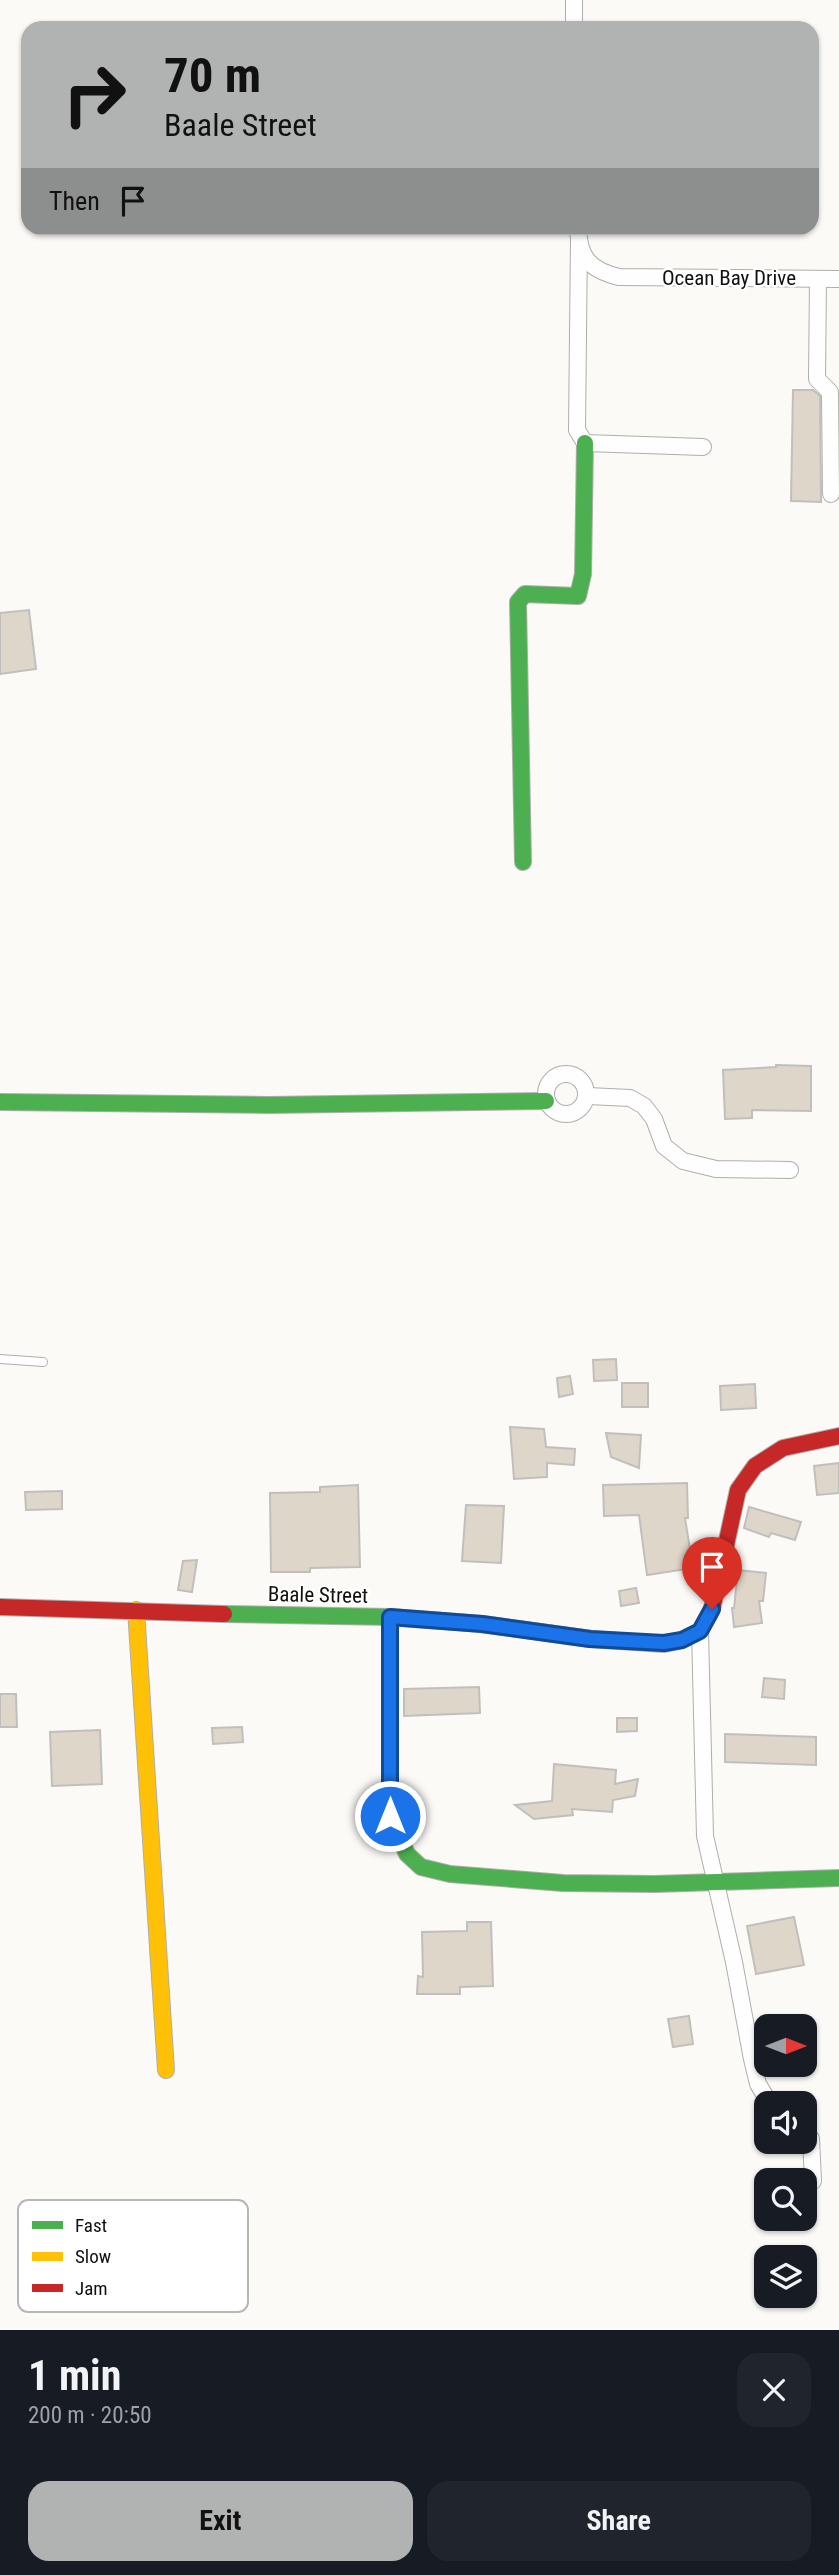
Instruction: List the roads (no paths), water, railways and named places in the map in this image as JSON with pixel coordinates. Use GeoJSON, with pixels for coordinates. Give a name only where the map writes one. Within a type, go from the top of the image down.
{"type":"FeatureCollection","features":[{"type":"Feature","properties":{"kind":"street"},"geometry":{"type":"LineString","coordinates":[[574,0],[574,21]]}},
{"type":"Feature","properties":{"kind":"street"},"geometry":{"type":"LineString","coordinates":[[523,862],[518,602],[525,594],[578,596],[583,574],[585,443],[577,430],[579,235]]}},
{"type":"Feature","properties":{"kind":"street","name":"Ocean Bay Drive"},"geometry":{"type":"LineString","coordinates":[[580,235],[586,261],[604,273],[619,277],[839,279]]}},
{"type":"Feature","properties":{"kind":"street"},"geometry":{"type":"LineString","coordinates":[[818,279],[817,379],[831,391],[831,494]]}},
{"type":"Feature","properties":{"kind":"street"},"geometry":{"type":"LineString","coordinates":[[585,443],[703,447]]}},
{"type":"Feature","properties":{"kind":"street"},"geometry":{"type":"LineString","coordinates":[[571,1074],[583,1081],[587,1096],[582,1109],[569,1116],[555,1113],[546,1101],[547,1086],[557,1076],[571,1074]]}},
{"type":"Feature","properties":{"kind":"street"},"geometry":{"type":"LineString","coordinates":[[587,1096],[630,1098],[644,1106],[654,1119],[664,1146],[683,1161],[716,1169],[790,1170]]}},
{"type":"Feature","properties":{"kind":"street"},"geometry":{"type":"LineString","coordinates":[[0,1102],[269,1105],[546,1101]]}},
{"type":"Feature","properties":{"kind":"street"},"geometry":{"type":"LineString","coordinates":[[762,2091],[755,2071],[734,1962],[705,1836],[700,1631],[712,1609],[738,1490],[755,1466],[783,1448],[839,1436]]}},
{"type":"Feature","properties":{"kind":"street","name":"Baale Street"},"geometry":{"type":"LineString","coordinates":[[0,1607],[390,1617],[482,1624],[590,1639],[652,1643],[682,1640],[700,1631]]}},
{"type":"Feature","properties":{"kind":"street"},"geometry":{"type":"LineString","coordinates":[[136,1611],[166,2070]]}},
{"type":"Feature","properties":{"kind":"street"},"geometry":{"type":"LineString","coordinates":[[390,1617],[390,1816],[400,1840],[415,1863],[435,1871],[522,1882],[839,1878]]}},
{"type":"Feature","properties":{"kind":"lane"},"geometry":{"type":"LineString","coordinates":[[0,1359],[43,1362]]}}]}
